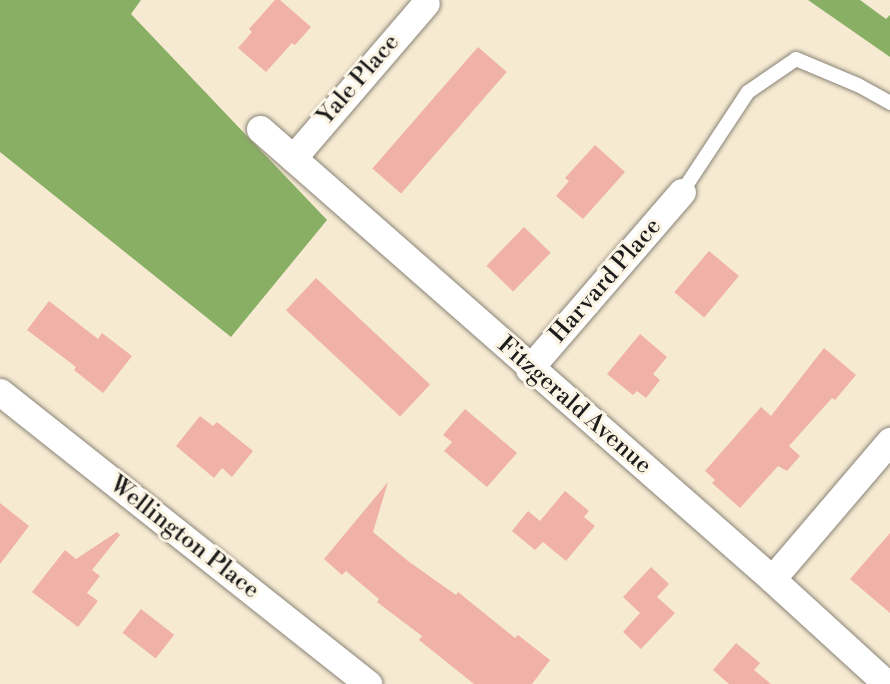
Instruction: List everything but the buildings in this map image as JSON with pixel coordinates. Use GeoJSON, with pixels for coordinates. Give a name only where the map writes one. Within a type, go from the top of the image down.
{"type":"FeatureCollection","features":[{"type":"Feature","properties":{"kind":"street","name":"Yale Place"},"geometry":{"type":"LineString","coordinates":[[293,158],[426,3]]}},
{"type":"Feature","properties":{"kind":"street","name":"Fitzgerald Avenue"},"geometry":{"type":"LineString","coordinates":[[260,129],[529,369],[772,579],[887,684]]}},
{"type":"Feature","properties":{"kind":"street","name":"Harvard Place"},"geometry":{"type":"LineString","coordinates":[[529,369],[682,192]]}},
{"type":"Feature","properties":{"kind":"street","name":"Wellington Place"},"geometry":{"type":"LineString","coordinates":[[0,392],[368,684]]}},
{"type":"Feature","properties":{"kind":"street"},"geometry":{"type":"LineString","coordinates":[[772,579],[890,441]]}},
{"type":"Feature","properties":{"kind":"lane"},"geometry":{"type":"LineString","coordinates":[[682,192],[748,92],[796,59],[858,85],[890,103]]}},
{"type":"Feature","properties":{"kind":"green space"},"geometry":{"type":"Polygon","coordinates":[[[0,0],[141,0],[131,14],[327,220],[231,337],[0,152],[0,0]]]}},
{"type":"Feature","properties":{"kind":"green space"},"geometry":{"type":"Polygon","coordinates":[[[808,0],[860,0],[886,19],[890,15],[890,57],[808,0]]]}}]}
